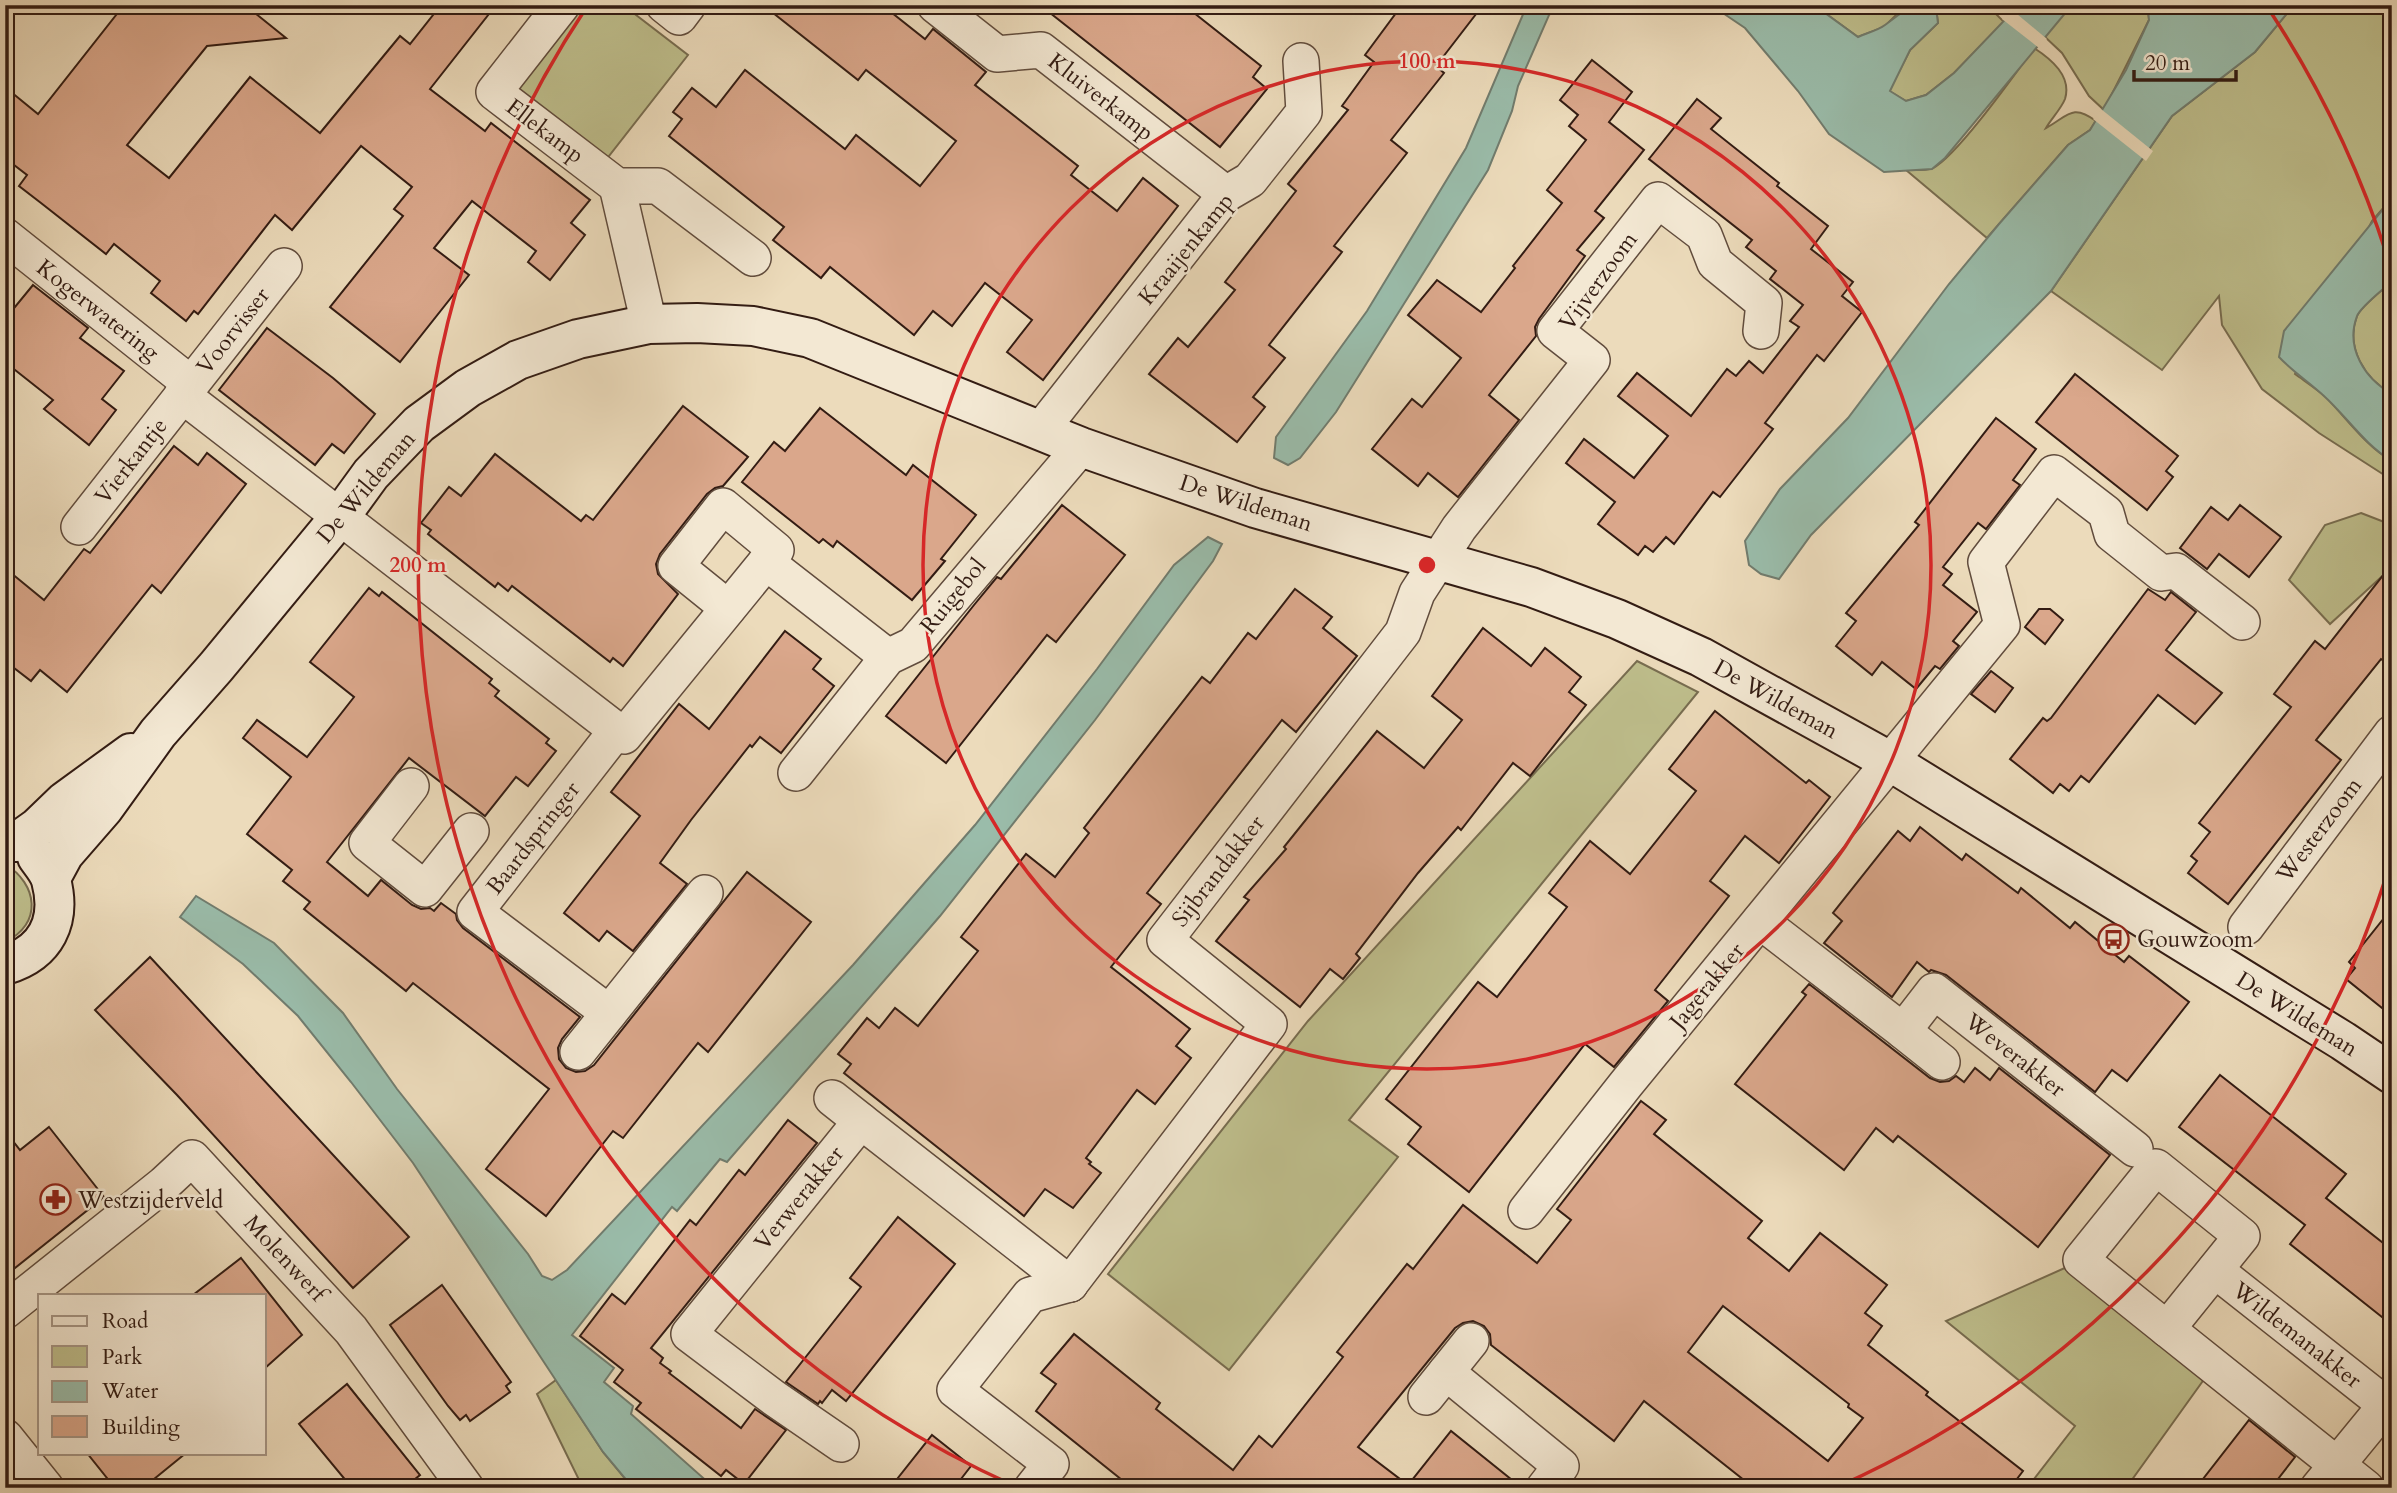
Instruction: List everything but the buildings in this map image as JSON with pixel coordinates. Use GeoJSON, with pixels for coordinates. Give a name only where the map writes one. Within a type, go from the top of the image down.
{"type":"FeatureCollection","features":[{"type":"Feature","properties":{"kind":"street","name":"Ellekamp"},"geometry":{"type":"LineString","coordinates":[[562,5],[494,92],[617,186]]}},
{"type":"Feature","properties":{"kind":"street"},"geometry":{"type":"LineString","coordinates":[[664,5],[679,17],[688,5]]}},
{"type":"Feature","properties":{"kind":"street","name":"Kluiverkamp"},"geometry":{"type":"LineString","coordinates":[[935,5],[997,54],[1041,50],[1226,194]]}},
{"type":"Feature","properties":{"kind":"street","name":"Kraaijenkamp"},"geometry":{"type":"LineString","coordinates":[[1040,431],[1226,194],[1250,180],[1304,112],[1301,61]]}},
{"type":"Feature","properties":{"kind":"street"},"geometry":{"type":"LineString","coordinates":[[649,324],[617,186],[658,186],[753,258]]}},
{"type":"Feature","properties":{"kind":"street","name":"Vijverzoom"},"geometry":{"type":"LineString","coordinates":[[1437,561],[1459,528],[1592,360],[1555,331],[1658,200],[1704,235],[1715,263],[1764,303],[1761,331]]}},
{"type":"Feature","properties":{"kind":"street","name":"Kogerwatering"},"geometry":{"type":"LineString","coordinates":[[5,236],[339,518]]}},
{"type":"Feature","properties":{"kind":"street","name":"Voorvisser"},"geometry":{"type":"LineString","coordinates":[[187,389],[284,266]]}},
{"type":"Feature","properties":{"kind":"street","name":"De Wildeman"},"geometry":{"type":"LineString","coordinates":[[51,878],[64,854],[104,808],[158,733],[339,518],[371,474],[419,424],[468,388],[518,360],[578,339],[649,324],[754,326],[810,338],[1081,447],[1255,508],[1531,587],[1617,619],[1701,657],[1891,762],[2343,1041],[2392,1074]]}},
{"type":"Feature","properties":{"kind":"street","name":"Vierkantje"},"geometry":{"type":"LineString","coordinates":[[79,527],[187,389]]}},
{"type":"Feature","properties":{"kind":"street","name":"Ruigebol"},"geometry":{"type":"LineString","coordinates":[[796,773],[888,657],[913,645],[1081,447]]}},
{"type":"Feature","properties":{"kind":"street"},"geometry":{"type":"LineString","coordinates":[[1891,762],[2002,625],[1986,562],[2054,473],[2106,513],[2112,534],[2161,573],[2176,571],[2242,622]]}},
{"type":"Feature","properties":{"kind":"street"},"geometry":{"type":"LineString","coordinates":[[728,608],[676,566],[723,506],[776,550],[766,562],[888,657]]}},
{"type":"Feature","properties":{"kind":"street"},"geometry":{"type":"LineString","coordinates":[[339,518],[617,730]]}},
{"type":"Feature","properties":{"kind":"street","name":"Sijbrandakker"},"geometry":{"type":"LineString","coordinates":[[1070,1284],[1269,1024],[1164,940],[1403,632],[1418,593],[1437,561]]}},
{"type":"Feature","properties":{"kind":"street","name":"Baardspringer"},"geometry":{"type":"LineString","coordinates":[[609,1013],[475,912],[617,730],[624,736],[766,562]]}},
{"type":"Feature","properties":{"kind":"street","name":"De Wildeman"},"geometry":{"type":"LineString","coordinates":[[11,841],[38,827],[65,801],[158,733]]}},
{"type":"Feature","properties":{"kind":"street","name":"Westerzoom"},"geometry":{"type":"LineString","coordinates":[[2246,927],[2392,733]]}},
{"type":"Feature","properties":{"kind":"street","name":"Jagerakker"},"geometry":{"type":"LineString","coordinates":[[1526,1211],[1626,1084],[1891,762]]}},
{"type":"Feature","properties":{"kind":"street"},"geometry":{"type":"LineString","coordinates":[[411,786],[367,843],[425,889],[471,831]]}},
{"type":"Feature","properties":{"kind":"street"},"geometry":{"type":"LineString","coordinates":[[5,965],[23,960],[47,938],[55,914],[51,878],[36,855],[11,841]]}},
{"type":"Feature","properties":{"kind":"street"},"geometry":{"type":"LineString","coordinates":[[433,879],[475,912]]}},
{"type":"Feature","properties":{"kind":"street"},"geometry":{"type":"LineString","coordinates":[[578,1052],[705,893]]}},
{"type":"Feature","properties":{"kind":"street"},"geometry":{"type":"LineString","coordinates":[[1760,921],[1942,1062]]}},
{"type":"Feature","properties":{"kind":"street","name":"Weverakker"},"geometry":{"type":"LineString","coordinates":[[1903,1031],[1934,991],[2135,1149]]}},
{"type":"Feature","properties":{"kind":"street"},"geometry":{"type":"LineString","coordinates":[[832,1098],[1070,1284]]}},
{"type":"Feature","properties":{"kind":"street","name":"Verwerakker"},"geometry":{"type":"LineString","coordinates":[[841,1444],[689,1334],[861,1121]]}},
{"type":"Feature","properties":{"kind":"street","name":"Molenwerf"},"geometry":{"type":"LineString","coordinates":[[5,1311],[192,1158],[351,1330],[466,1488]]}},
{"type":"Feature","properties":{"kind":"street"},"geometry":{"type":"LineString","coordinates":[[2167,1329],[2242,1236],[2156,1167],[2081,1261],[2167,1329],[2328,1476],[2366,1488]]}},
{"type":"Feature","properties":{"kind":"street","name":"Wildemanakker"},"geometry":{"type":"LineString","coordinates":[[2215,1270],[2386,1405],[2328,1476]]}},
{"type":"Feature","properties":{"kind":"street"},"geometry":{"type":"LineString","coordinates":[[1032,1488],[1051,1464],[955,1390],[1030,1295],[1070,1284]]}},
{"type":"Feature","properties":{"kind":"street"},"geometry":{"type":"LineString","coordinates":[[1471,1341],[1436,1385],[1561,1466],[1544,1488]]}},
{"type":"Feature","properties":{"kind":"street"},"geometry":{"type":"LineString","coordinates":[[5,1437],[46,1488]]}},
{"type":"Feature","properties":{"kind":"green space"},"geometry":{"type":"Polygon","coordinates":[[[582,5],[623,5],[688,55],[605,161],[516,90],[582,5]]]}},
{"type":"Feature","properties":{"kind":"green space"},"geometry":{"type":"Polygon","coordinates":[[[1814,5],[1914,5],[1901,10],[1884,27],[1858,37],[1814,5]]]}},
{"type":"Feature","properties":{"kind":"green space"},"geometry":{"type":"Polygon","coordinates":[[[1930,5],[1987,5],[2004,22],[1954,73],[1926,95],[1906,101],[1889,91],[1910,50],[1938,23],[1936,8],[1930,5]]]}},
{"type":"Feature","properties":{"kind":"green space"},"geometry":{"type":"Polygon","coordinates":[[[2072,5],[2142,5],[2148,10],[2149,20],[2104,110],[2089,96],[2062,53],[2044,36],[2072,5]]]}},
{"type":"Feature","properties":{"kind":"green space"},"geometry":{"type":"Polygon","coordinates":[[[2294,5],[2392,5],[2392,198],[2372,221],[2295,374],[2327,398],[2365,440],[2392,461],[2392,480],[2319,433],[2262,389],[2222,325],[2219,296],[2162,370],[2051,291],[2172,116],[2255,52],[2294,5]]]}},
{"type":"Feature","properties":{"kind":"green space"},"geometry":{"type":"Polygon","coordinates":[[[2034,48],[2053,63],[2066,83],[2065,99],[2046,128],[2075,112],[2096,121],[2090,130],[2068,145],[1987,238],[1906,170],[1933,168],[1956,148],[2034,48]]]}},
{"type":"Feature","properties":{"kind":"green space"},"geometry":{"type":"Polygon","coordinates":[[[2392,281],[2392,394],[2373,380],[2360,361],[2354,340],[2354,328],[2359,312],[2392,281]]]}},
{"type":"Feature","properties":{"kind":"green space"},"geometry":{"type":"Polygon","coordinates":[[[2361,513],[2392,525],[2390,569],[2330,624],[2289,580],[2325,525],[2361,513]]]}},
{"type":"Feature","properties":{"kind":"green space"},"geometry":{"type":"Polygon","coordinates":[[[1637,661],[1698,692],[1349,1120],[1398,1157],[1229,1370],[1108,1274],[1308,1021],[1637,661]]]}},
{"type":"Feature","properties":{"kind":"green space"},"geometry":{"type":"Polygon","coordinates":[[[5,864],[24,882],[32,904],[26,925],[5,942],[5,864]]]}},
{"type":"Feature","properties":{"kind":"green space"},"geometry":{"type":"Polygon","coordinates":[[[2067,1267],[2205,1378],[2126,1488],[2027,1488],[2075,1426],[1946,1321],[2067,1267]]]}},
{"type":"Feature","properties":{"kind":"green space"},"geometry":{"type":"Polygon","coordinates":[[[556,1380],[603,1452],[633,1488],[583,1488],[537,1394],[556,1380]]]}},
{"type":"Feature","properties":{"kind":"water"},"geometry":{"type":"Polygon","coordinates":[[[1527,5],[1560,5],[1549,15],[1518,86],[1512,111],[1488,170],[1336,412],[1300,458],[1288,465],[1274,458],[1276,437],[1367,311],[1466,148],[1527,5]]]}},
{"type":"Feature","properties":{"kind":"water"},"geometry":{"type":"Polygon","coordinates":[[[1711,5],[1814,5],[1858,37],[1882,27],[1902,12],[1914,7],[1936,8],[1938,23],[1910,50],[1890,91],[1906,101],[1926,95],[1954,73],[2019,5],[2072,5],[1945,158],[1932,169],[1884,172],[1829,134],[1798,91],[1745,28],[1711,5]]]}},
{"type":"Feature","properties":{"kind":"water"},"geometry":{"type":"Polygon","coordinates":[[[2142,5],[2294,5],[2255,52],[2172,116],[2051,291],[1811,535],[1779,579],[1761,574],[1749,565],[1745,541],[1780,489],[1848,418],[1949,284],[1999,224],[2068,145],[2090,130],[2126,70],[2149,20],[2148,10],[2142,5]]]}},
{"type":"Feature","properties":{"kind":"water"},"geometry":{"type":"Polygon","coordinates":[[[2392,198],[2392,281],[2359,312],[2354,328],[2354,340],[2356,351],[2366,371],[2382,388],[2392,394],[2392,461],[2373,447],[2324,396],[2279,357],[2284,331],[2392,198]]]}},
{"type":"Feature","properties":{"kind":"water"},"geometry":{"type":"Polygon","coordinates":[[[1208,537],[1222,544],[1213,561],[1095,720],[940,916],[727,1162],[720,1159],[677,1211],[672,1207],[572,1335],[614,1368],[604,1382],[633,1406],[631,1414],[710,1484],[709,1488],[633,1488],[603,1452],[413,1163],[351,1082],[298,1016],[243,964],[180,917],[196,896],[274,943],[343,1013],[397,1089],[528,1254],[542,1276],[552,1280],[567,1270],[853,965],[975,825],[1174,565],[1208,537]]]}},
{"type":"Feature","properties":{"kind":"pier"},"geometry":{"type":"Polygon","coordinates":[[[2011,9],[2047,39],[2039,48],[2002,19],[2011,9]]]}},
{"type":"Feature","properties":{"kind":"pier"},"geometry":{"type":"Polygon","coordinates":[[[2101,109],[2153,151],[2146,161],[2093,119],[2101,109]]]}},
{"type":"Feature","properties":{"kind":"place","name":"Gouwzoom"},"geometry":{"type":"Point","coordinates":[2114,939]}},
{"type":"Feature","properties":{"kind":"place","name":"Westzijderveld"},"geometry":{"type":"Point","coordinates":[55,1200]}}]}
